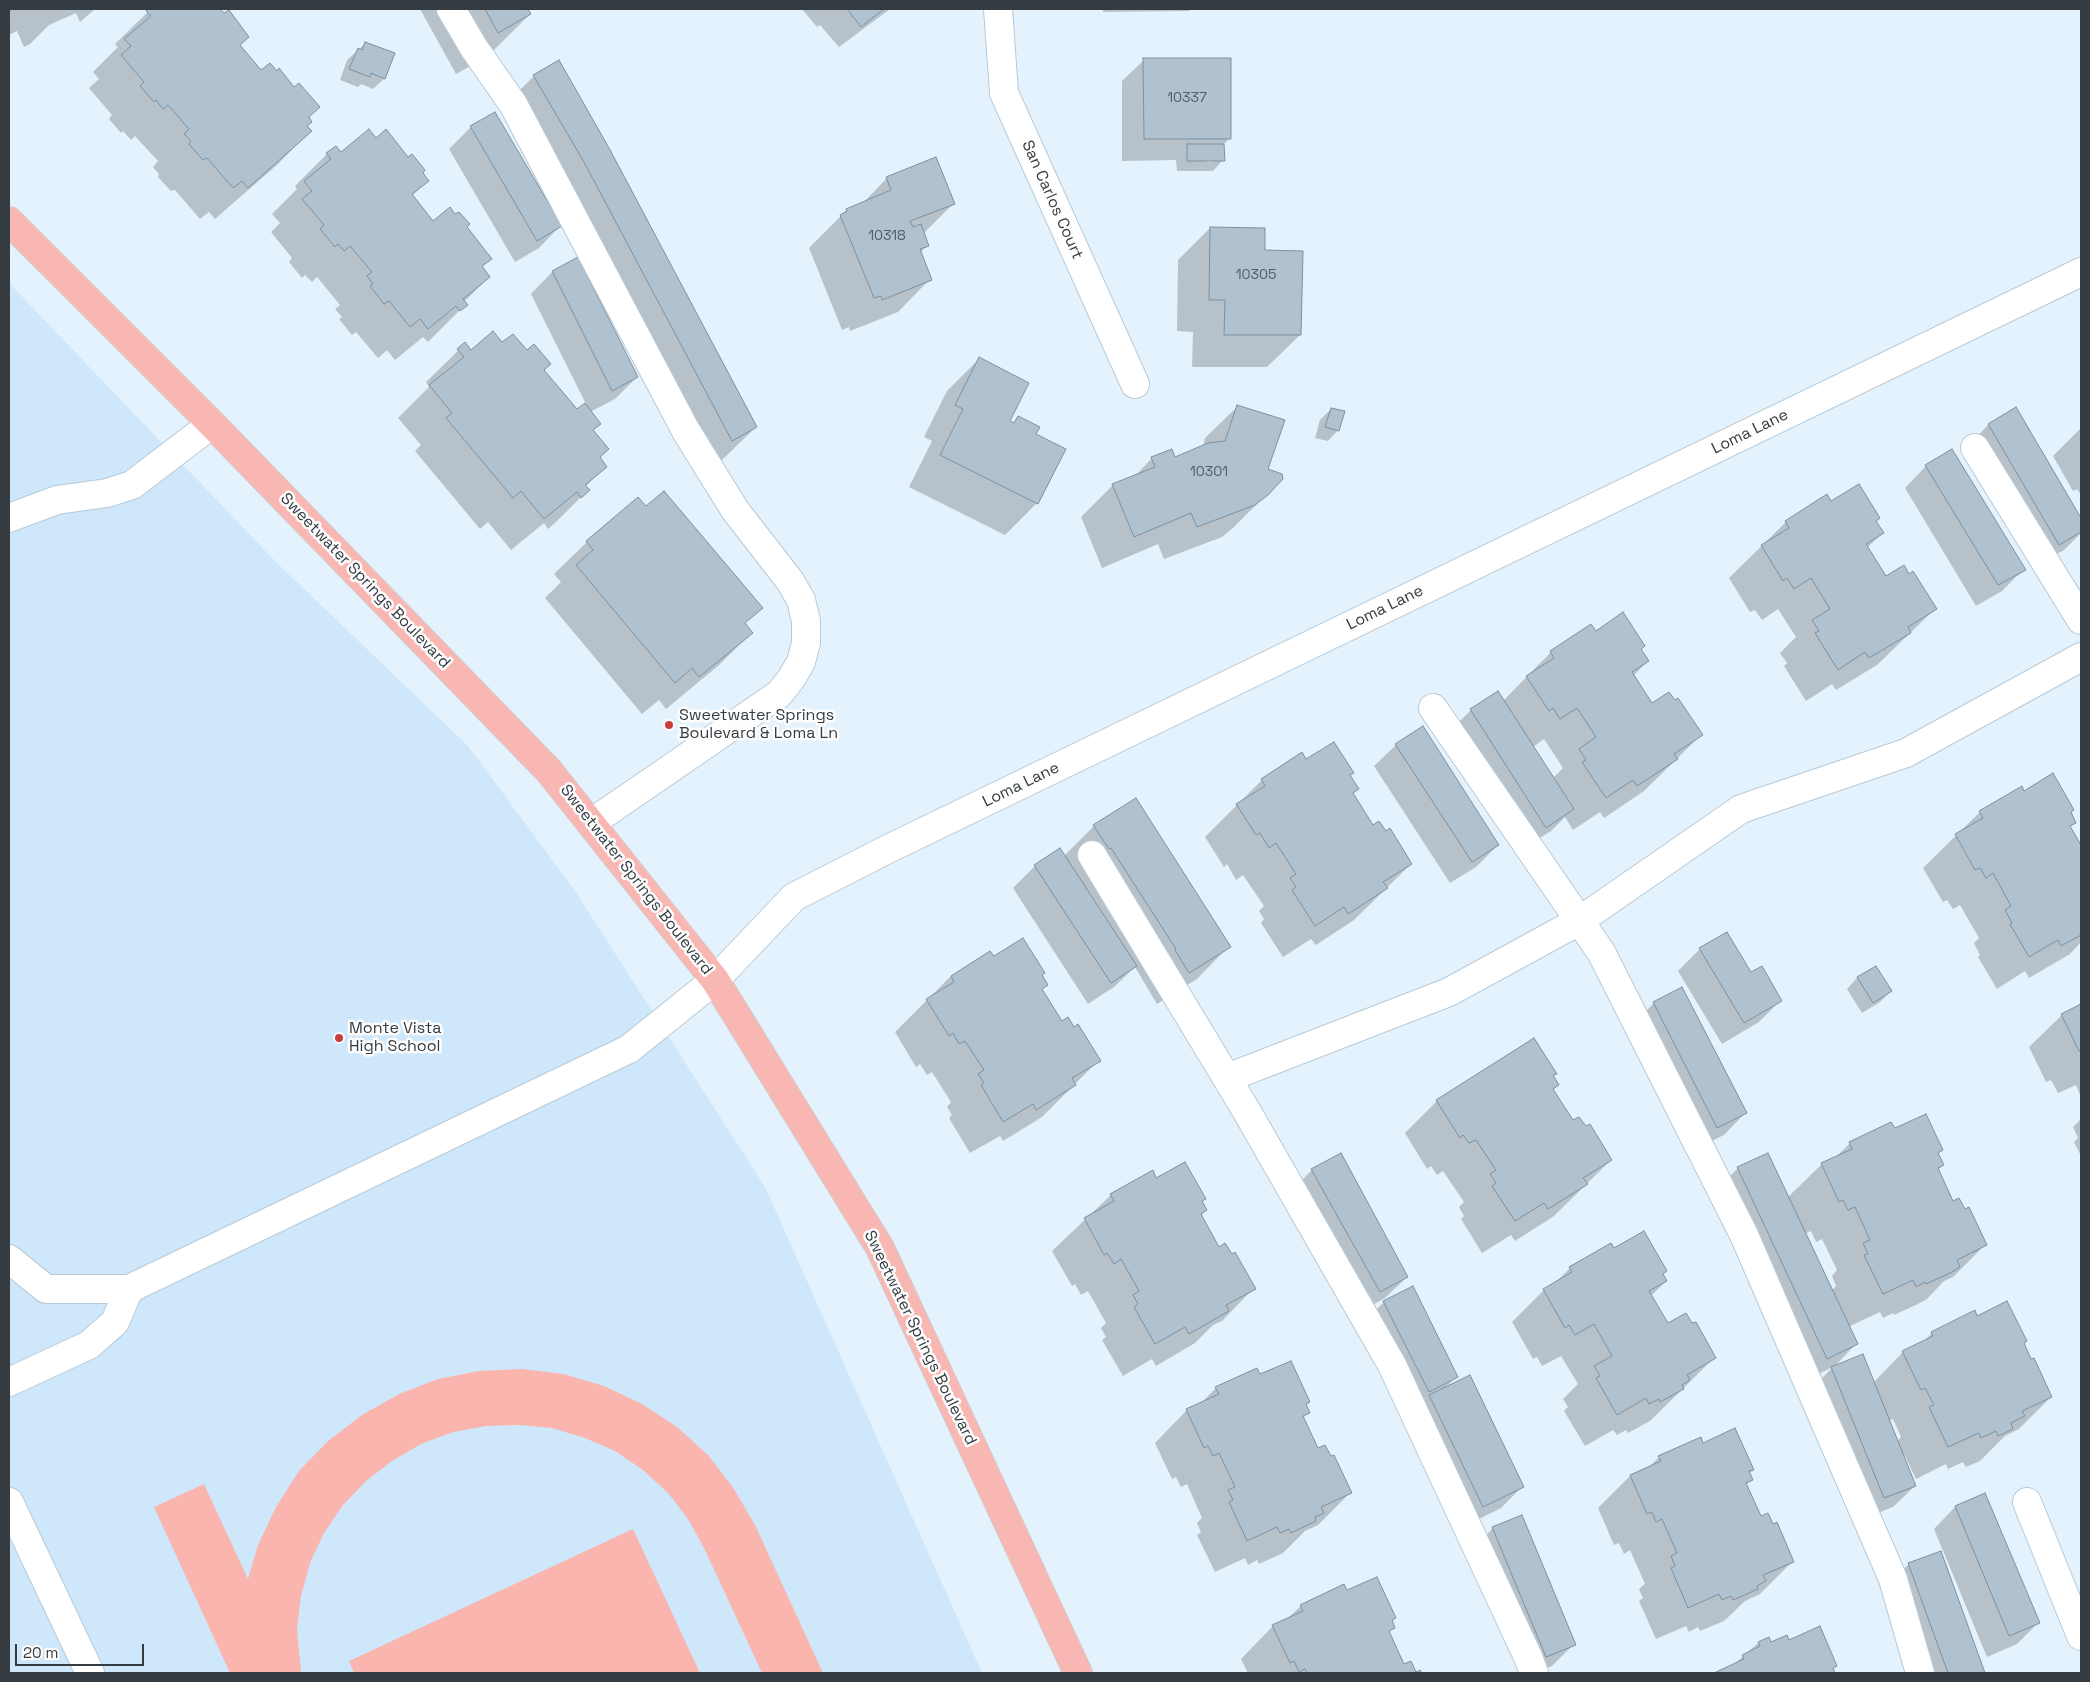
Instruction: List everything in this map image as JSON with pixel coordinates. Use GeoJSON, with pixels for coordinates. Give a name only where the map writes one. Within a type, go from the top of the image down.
{"type":"FeatureCollection","features":[{"type":"Feature","properties":{"kind":"main road","name":"Sweetwater Springs Boulevard"},"geometry":{"type":"LineString","coordinates":[[9,221],[212,424],[549,770],[715,980],[880,1248],[1078,1673]]}},
{"type":"Feature","properties":{"kind":"street"},"geometry":{"type":"LineString","coordinates":[[451,9],[474,48],[513,104],[686,431],[735,510],[790,582],[801,600],[806,621],[806,643],[801,662],[791,680],[779,694],[591,822]]}},
{"type":"Feature","properties":{"kind":"street","name":"San Carlos Court"},"geometry":{"type":"LineString","coordinates":[[998,9],[1004,92],[1135,384]]}},
{"type":"Feature","properties":{"kind":"street","name":"Loma Lane"},"geometry":{"type":"LineString","coordinates":[[129,1290],[629,1049],[715,980],[794,897],[897,844],[2081,272]]}},
{"type":"Feature","properties":{"kind":"street"},"geometry":{"type":"LineString","coordinates":[[9,518],[57,500],[107,493],[132,485],[212,424]]}},
{"type":"Feature","properties":{"kind":"street"},"geometry":{"type":"LineString","coordinates":[[1975,448],[2081,620]]}},
{"type":"Feature","properties":{"kind":"street"},"geometry":{"type":"LineString","coordinates":[[1227,1078],[1449,992],[1578,921],[1741,809],[1906,753],[2081,657]]}},
{"type":"Feature","properties":{"kind":"street"},"geometry":{"type":"LineString","coordinates":[[1433,708],[1600,952],[1744,1235],[1893,1580],[1920,1673]]}},
{"type":"Feature","properties":{"kind":"street"},"geometry":{"type":"LineString","coordinates":[[1092,855],[1227,1078],[1392,1365],[1534,1673]]}},
{"type":"Feature","properties":{"kind":"street"},"geometry":{"type":"LineString","coordinates":[[9,1259],[46,1289],[129,1290],[115,1322],[89,1345],[9,1382]]}},
{"type":"Feature","properties":{"kind":"street"},"geometry":{"type":"LineString","coordinates":[[9,1502],[90,1673]]}},
{"type":"Feature","properties":{"kind":"street"},"geometry":{"type":"LineString","coordinates":[[2027,1502],[2081,1636]]}},
{"type":"Feature","properties":{"kind":"shaded area","name":"Monte Vista High School"},"geometry":{"type":"Polygon","coordinates":[[[9,283],[276,562],[468,746],[573,888],[765,1187],[982,1673],[9,1673],[9,283]]]}},
{"type":"Feature","properties":{"kind":"shaded area"},"geometry":{"type":"Polygon","coordinates":[[[522,1369],[563,1374],[604,1386],[642,1404],[677,1427],[708,1455],[734,1489],[755,1525],[823,1673],[762,1673],[704,1548],[688,1519],[668,1493],[643,1470],[615,1451],[585,1438],[552,1428],[519,1425],[486,1426],[453,1432],[421,1444],[392,1461],[366,1481],[343,1505],[324,1533],[310,1563],[301,1596],[297,1629],[301,1673],[230,1673],[154,1507],[204,1484],[248,1579],[258,1545],[276,1507],[299,1471],[328,1441],[362,1415],[399,1394],[438,1379],[479,1371],[522,1369]]]}},
{"type":"Feature","properties":{"kind":"shaded area"},"geometry":{"type":"Polygon","coordinates":[[[633,1529],[700,1673],[354,1673],[349,1661],[633,1529]]]}},
{"type":"Feature","properties":{"kind":"building"},"geometry":{"type":"Polygon","coordinates":[[[149,9],[220,9],[224,13],[229,10],[249,37],[240,45],[261,70],[270,63],[277,71],[279,68],[294,87],[299,83],[320,107],[309,117],[312,122],[307,126],[312,131],[248,188],[242,181],[233,188],[207,158],[203,160],[189,144],[191,141],[184,134],[189,129],[168,105],[163,109],[156,100],[154,102],[140,86],[144,82],[121,55],[131,46],[124,39],[151,16],[146,11],[149,9]]]}},
{"type":"Feature","properties":{"kind":"building"},"geometry":{"type":"Polygon","coordinates":[[[485,9],[528,9],[531,14],[498,33],[485,9]]]}},
{"type":"Feature","properties":{"kind":"building"},"geometry":{"type":"Polygon","coordinates":[[[847,9],[884,9],[861,27],[847,9]]]}},
{"type":"Feature","properties":{"kind":"building"},"geometry":{"type":"Polygon","coordinates":[[[365,42],[395,53],[385,79],[371,73],[370,77],[349,69],[358,48],[362,50],[365,42]]]}},
{"type":"Feature","properties":{"kind":"building"},"geometry":{"type":"Polygon","coordinates":[[[1143,58],[1231,58],[1231,139],[1144,139],[1143,58]]]}},
{"type":"Feature","properties":{"kind":"building"},"geometry":{"type":"Polygon","coordinates":[[[559,60],[609,148],[757,427],[732,441],[584,162],[533,75],[559,60]]]}},
{"type":"Feature","properties":{"kind":"building"},"geometry":{"type":"Polygon","coordinates":[[[495,112],[562,226],[537,241],[470,126],[495,112]]]}},
{"type":"Feature","properties":{"kind":"building"},"geometry":{"type":"Polygon","coordinates":[[[369,129],[376,138],[386,129],[408,157],[412,154],[425,170],[423,173],[429,181],[412,194],[433,221],[450,207],[455,214],[459,212],[470,224],[467,227],[492,259],[482,266],[490,277],[463,299],[468,305],[460,311],[456,306],[428,329],[420,319],[410,327],[389,301],[384,304],[370,286],[373,284],[367,276],[372,272],[350,246],[344,251],[338,244],[335,247],[320,229],[324,225],[302,199],[312,191],[304,181],[331,159],[326,153],[336,146],[341,152],[369,129]]]}},
{"type":"Feature","properties":{"kind":"building"},"geometry":{"type":"Polygon","coordinates":[[[1187,144],[1224,144],[1225,161],[1187,161],[1187,144]]]}},
{"type":"Feature","properties":{"kind":"building"},"geometry":{"type":"Polygon","coordinates":[[[936,157],[955,204],[910,221],[913,227],[921,224],[929,246],[920,249],[932,280],[882,300],[881,296],[874,298],[840,215],[847,211],[846,209],[891,190],[886,177],[936,157]]]}},
{"type":"Feature","properties":{"kind":"building"},"geometry":{"type":"Polygon","coordinates":[[[1210,227],[1265,228],[1265,250],[1303,251],[1301,335],[1224,335],[1225,300],[1209,300],[1210,227]]]}},
{"type":"Feature","properties":{"kind":"building"},"geometry":{"type":"Polygon","coordinates":[[[578,257],[638,377],[612,391],[552,271],[578,257]]]}},
{"type":"Feature","properties":{"kind":"building"},"geometry":{"type":"Polygon","coordinates":[[[493,331],[502,342],[513,334],[527,350],[534,344],[551,364],[544,370],[577,409],[585,403],[601,424],[593,430],[609,449],[600,457],[607,467],[585,485],[590,490],[581,498],[577,492],[544,519],[521,491],[513,498],[446,418],[452,413],[429,385],[464,357],[457,349],[465,342],[471,350],[493,331]]]}},
{"type":"Feature","properties":{"kind":"building"},"geometry":{"type":"Polygon","coordinates":[[[979,357],[1029,383],[1010,421],[1014,423],[1018,416],[1040,427],[1036,434],[1066,449],[1038,504],[940,455],[963,409],[955,405],[979,357]]]}},
{"type":"Feature","properties":{"kind":"building"},"geometry":{"type":"Polygon","coordinates":[[[1237,405],[1285,420],[1268,469],[1282,474],[1283,479],[1268,495],[1255,505],[1197,527],[1191,513],[1134,537],[1112,484],[1155,467],[1151,457],[1172,449],[1175,457],[1208,443],[1225,441],[1237,405]]]}},
{"type":"Feature","properties":{"kind":"building"},"geometry":{"type":"Polygon","coordinates":[[[2016,407],[2081,518],[2081,532],[2059,545],[1988,424],[2016,407]]]}},
{"type":"Feature","properties":{"kind":"building"},"geometry":{"type":"Polygon","coordinates":[[[1331,408],[1345,411],[1339,431],[1325,427],[1331,408]]]}},
{"type":"Feature","properties":{"kind":"building"},"geometry":{"type":"Polygon","coordinates":[[[1952,449],[2026,570],[1998,585],[1925,465],[1952,449]]]}},
{"type":"Feature","properties":{"kind":"building"},"geometry":{"type":"Polygon","coordinates":[[[1859,484],[1880,518],[1876,521],[1884,533],[1866,544],[1886,576],[1904,565],[1909,574],[1913,571],[1937,609],[1908,627],[1911,633],[1869,658],[1865,652],[1838,670],[1815,633],[1819,631],[1812,620],[1830,609],[1811,578],[1794,589],[1787,578],[1783,581],[1761,545],[1789,528],[1785,521],[1827,494],[1831,501],[1859,484]]]}},
{"type":"Feature","properties":{"kind":"building"},"geometry":{"type":"Polygon","coordinates":[[[664,491],[763,608],[745,623],[753,633],[699,677],[692,668],[675,683],[576,565],[593,550],[586,541],[638,497],[646,506],[664,491]]]}},
{"type":"Feature","properties":{"kind":"building"},"geometry":{"type":"Polygon","coordinates":[[[1623,612],[1645,646],[1641,649],[1649,661],[1632,672],[1652,703],[1669,692],[1675,700],[1678,698],[1703,735],[1674,754],[1678,759],[1637,786],[1633,780],[1606,798],[1582,762],[1586,760],[1579,749],[1596,737],[1577,708],[1560,719],[1553,708],[1549,711],[1526,676],[1554,658],[1550,651],[1591,624],[1596,631],[1623,612]]]}},
{"type":"Feature","properties":{"kind":"building"},"geometry":{"type":"Polygon","coordinates":[[[1498,691],[1574,809],[1546,828],[1470,709],[1498,691]]]}},
{"type":"Feature","properties":{"kind":"building"},"geometry":{"type":"Polygon","coordinates":[[[1423,726],[1499,845],[1472,862],[1395,744],[1423,726]]]}},
{"type":"Feature","properties":{"kind":"building"},"geometry":{"type":"Polygon","coordinates":[[[1334,742],[1354,773],[1350,775],[1359,789],[1353,793],[1373,825],[1379,821],[1386,831],[1390,828],[1412,864],[1383,882],[1388,888],[1348,914],[1344,907],[1315,926],[1292,890],[1296,887],[1290,878],[1296,874],[1276,843],[1269,848],[1260,833],[1256,835],[1236,804],[1265,786],[1261,779],[1302,752],[1306,759],[1334,742]]]}},
{"type":"Feature","properties":{"kind":"building"},"geometry":{"type":"Polygon","coordinates":[[[2053,773],[2074,810],[2071,812],[2076,823],[2070,826],[2081,845],[2081,935],[2061,946],[2058,940],[2029,957],[2010,924],[2012,923],[2005,910],[2011,906],[1993,873],[1986,878],[1980,868],[1975,870],[1955,834],[1983,818],[1979,811],[2022,786],[2024,791],[2053,773]]]}},
{"type":"Feature","properties":{"kind":"building"},"geometry":{"type":"Polygon","coordinates":[[[1136,798],[1231,947],[1189,973],[1176,949],[1111,848],[1109,849],[1093,825],[1136,798]]]}},
{"type":"Feature","properties":{"kind":"building"},"geometry":{"type":"Polygon","coordinates":[[[1060,848],[1137,966],[1111,983],[1034,865],[1060,848]]]}},
{"type":"Feature","properties":{"kind":"building"},"geometry":{"type":"Polygon","coordinates":[[[1727,932],[1751,972],[1762,966],[1782,1001],[1744,1023],[1699,948],[1727,932]]]}},
{"type":"Feature","properties":{"kind":"building"},"geometry":{"type":"Polygon","coordinates":[[[1023,938],[1045,973],[1042,975],[1048,985],[1042,989],[1062,1021],[1068,1017],[1074,1027],[1078,1024],[1101,1061],[1072,1078],[1076,1085],[1036,1110],[1033,1104],[1003,1122],[981,1085],[984,1083],[978,1074],[984,1070],[965,1041],[959,1044],[953,1033],[949,1036],[926,999],[954,982],[951,976],[990,951],[994,956],[1023,938]]]}},
{"type":"Feature","properties":{"kind":"building"},"geometry":{"type":"Polygon","coordinates":[[[1876,966],[1892,991],[1873,1003],[1857,977],[1876,966]]]}},
{"type":"Feature","properties":{"kind":"building"},"geometry":{"type":"Polygon","coordinates":[[[1682,987],[1747,1113],[1717,1128],[1653,1002],[1682,987]]]}},
{"type":"Feature","properties":{"kind":"building"},"geometry":{"type":"Polygon","coordinates":[[[2081,1004],[2081,1050],[2079,1051],[2061,1014],[2081,1004]]]}},
{"type":"Feature","properties":{"kind":"building"},"geometry":{"type":"Polygon","coordinates":[[[1534,1038],[1557,1074],[1553,1075],[1559,1085],[1553,1089],[1573,1120],[1579,1117],[1586,1126],[1590,1124],[1612,1160],[1583,1178],[1588,1184],[1548,1209],[1544,1203],[1515,1221],[1492,1186],[1496,1183],[1490,1174],[1496,1170],[1476,1140],[1469,1143],[1463,1135],[1460,1138],[1436,1100],[1534,1038]]]}},
{"type":"Feature","properties":{"kind":"building"},"geometry":{"type":"Polygon","coordinates":[[[1926,1114],[1943,1150],[1938,1153],[1944,1165],[1938,1168],[1953,1201],[1959,1198],[1965,1209],[1969,1207],[1987,1245],[1957,1260],[1960,1267],[1952,1272],[1916,1287],[1913,1280],[1883,1294],[1864,1255],[1868,1254],[1863,1243],[1870,1240],[1855,1207],[1848,1210],[1843,1200],[1839,1202],[1821,1163],[1852,1149],[1849,1142],[1891,1122],[1895,1128],[1926,1114]]]}},
{"type":"Feature","properties":{"kind":"building"},"geometry":{"type":"Polygon","coordinates":[[[1341,1153],[1408,1277],[1380,1292],[1311,1169],[1341,1153]]]}},
{"type":"Feature","properties":{"kind":"building"},"geometry":{"type":"Polygon","coordinates":[[[1768,1153],[1858,1344],[1827,1359],[1737,1167],[1768,1153]]]}},
{"type":"Feature","properties":{"kind":"building"},"geometry":{"type":"Polygon","coordinates":[[[1185,1162],[1206,1199],[1202,1201],[1207,1210],[1201,1214],[1219,1247],[1225,1243],[1232,1254],[1235,1252],[1256,1289],[1226,1305],[1229,1311],[1189,1334],[1185,1327],[1155,1344],[1134,1307],[1138,1304],[1133,1295],[1139,1291],[1121,1259],[1114,1264],[1107,1253],[1104,1255],[1084,1218],[1114,1201],[1110,1194],[1153,1170],[1156,1178],[1185,1162]]]}},
{"type":"Feature","properties":{"kind":"building"},"geometry":{"type":"Polygon","coordinates":[[[1644,1231],[1667,1271],[1663,1274],[1667,1281],[1649,1291],[1668,1323],[1686,1313],[1692,1323],[1696,1322],[1716,1358],[1687,1375],[1690,1380],[1682,1385],[1684,1389],[1660,1402],[1659,1399],[1649,1404],[1646,1398],[1617,1415],[1596,1378],[1600,1376],[1594,1366],[1612,1356],[1594,1324],[1575,1335],[1569,1325],[1565,1328],[1543,1289],[1572,1272],[1569,1267],[1611,1243],[1614,1248],[1644,1231]]]}},
{"type":"Feature","properties":{"kind":"building"},"geometry":{"type":"Polygon","coordinates":[[[1413,1286],[1458,1377],[1429,1392],[1383,1301],[1413,1286]]]}},
{"type":"Feature","properties":{"kind":"building"},"geometry":{"type":"Polygon","coordinates":[[[2007,1301],[2027,1341],[2024,1343],[2031,1359],[2034,1358],[2052,1397],[2022,1411],[2025,1416],[2011,1423],[2013,1429],[1998,1436],[1996,1431],[1981,1438],[1979,1433],[1948,1447],[1929,1407],[1934,1405],[1925,1388],[1921,1390],[1902,1351],[1933,1336],[1931,1332],[1975,1310],[1977,1316],[2007,1301]]]}},
{"type":"Feature","properties":{"kind":"building"},"geometry":{"type":"Polygon","coordinates":[[[1863,1354],[1916,1486],[1884,1498],[1831,1367],[1863,1354]]]}},
{"type":"Feature","properties":{"kind":"building"},"geometry":{"type":"Polygon","coordinates":[[[1291,1361],[1310,1402],[1306,1404],[1310,1413],[1303,1416],[1318,1448],[1325,1445],[1331,1456],[1334,1455],[1352,1493],[1321,1507],[1324,1513],[1315,1517],[1316,1521],[1291,1533],[1289,1529],[1280,1533],[1277,1527],[1247,1541],[1229,1502],[1233,1500],[1228,1490],[1235,1487],[1219,1453],[1213,1456],[1208,1446],[1204,1448],[1186,1409],[1219,1394],[1215,1387],[1257,1368],[1260,1374],[1291,1361]]]}},
{"type":"Feature","properties":{"kind":"building"},"geometry":{"type":"Polygon","coordinates":[[[1470,1375],[1524,1487],[1483,1507],[1429,1395],[1470,1375]]]}},
{"type":"Feature","properties":{"kind":"building"},"geometry":{"type":"Polygon","coordinates":[[[1735,1428],[1754,1470],[1749,1471],[1753,1480],[1746,1483],[1761,1516],[1768,1513],[1773,1524],[1777,1522],[1794,1562],[1763,1575],[1766,1581],[1757,1586],[1758,1589],[1733,1600],[1731,1596],[1722,1600],[1719,1594],[1688,1608],[1671,1568],[1675,1566],[1671,1556],[1677,1553],[1662,1519],[1656,1522],[1652,1512],[1647,1514],[1630,1475],[1661,1461],[1658,1456],[1701,1437],[1703,1443],[1735,1428]]]}},
{"type":"Feature","properties":{"kind":"building"},"geometry":{"type":"Polygon","coordinates":[[[1985,1493],[2040,1623],[2009,1636],[1955,1506],[1985,1493]]]}},
{"type":"Feature","properties":{"kind":"building"},"geometry":{"type":"Polygon","coordinates":[[[1522,1515],[1576,1645],[1546,1657],[1492,1527],[1522,1515]]]}},
{"type":"Feature","properties":{"kind":"building"},"geometry":{"type":"Polygon","coordinates":[[[1941,1551],[1985,1673],[1948,1673],[1908,1563],[1941,1551]]]}},
{"type":"Feature","properties":{"kind":"building"},"geometry":{"type":"Polygon","coordinates":[[[1377,1577],[1396,1618],[1392,1620],[1395,1628],[1389,1631],[1404,1664],[1411,1661],[1416,1672],[1420,1670],[1422,1673],[1307,1673],[1305,1669],[1299,1672],[1294,1661],[1290,1663],[1272,1625],[1303,1611],[1300,1605],[1344,1584],[1347,1590],[1377,1577]]]}},
{"type":"Feature","properties":{"kind":"building"},"geometry":{"type":"Polygon","coordinates":[[[1820,1626],[1837,1666],[1833,1668],[1835,1673],[1714,1673],[1744,1659],[1742,1655],[1760,1646],[1758,1642],[1769,1637],[1771,1642],[1787,1635],[1789,1640],[1820,1626]]]}},
{"type":"Feature","properties":{"kind":"place","name":"Sweetwater Springs Boulevard & Loma Ln"},"geometry":{"type":"Point","coordinates":[669,725]}},
{"type":"Feature","properties":{"kind":"place","name":"Monte Vista High School"},"geometry":{"type":"Point","coordinates":[339,1038]}}]}
